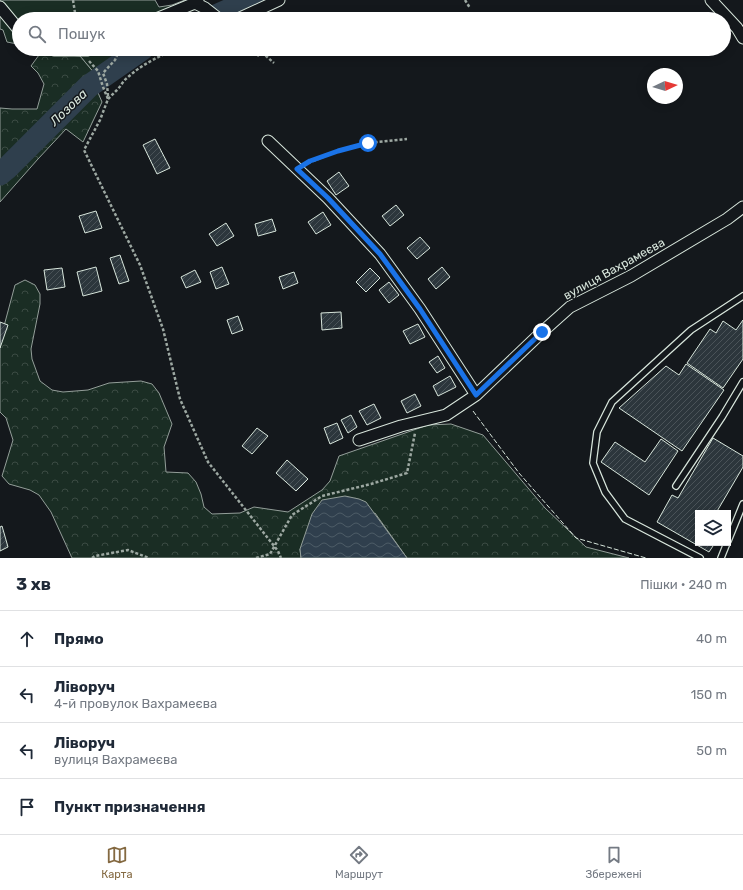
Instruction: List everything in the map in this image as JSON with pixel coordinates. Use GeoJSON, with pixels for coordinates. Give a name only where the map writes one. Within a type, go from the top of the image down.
{"type":"FeatureCollection","features":[{"type":"Feature","properties":{"kind":"street"},"geometry":{"type":"LineString","coordinates":[[253,12],[279,0]]}},
{"type":"Feature","properties":{"kind":"street"},"geometry":{"type":"LineString","coordinates":[[711,0],[722,12]]}},
{"type":"Feature","properties":{"kind":"street"},"geometry":{"type":"LineString","coordinates":[[172,12],[197,1],[210,12]]}},
{"type":"Feature","properties":{"kind":"street"},"geometry":{"type":"LineString","coordinates":[[0,7],[12,22]]}},
{"type":"Feature","properties":{"kind":"street"},"geometry":{"type":"LineString","coordinates":[[731,22],[743,38]]}},
{"type":"Feature","properties":{"kind":"street"},"geometry":{"type":"LineString","coordinates":[[268,141],[328,198],[380,254],[420,309],[476,395]]}},
{"type":"Feature","properties":{"kind":"street","name":"вулиця Вахрамеєва"},"geometry":{"type":"LineString","coordinates":[[359,440],[401,426],[446,415],[476,395],[570,307],[631,276],[726,219],[743,206]]}},
{"type":"Feature","properties":{"kind":"lane"},"geometry":{"type":"LineString","coordinates":[[700,558],[625,518],[605,492],[593,463],[597,432],[612,402],[691,330],[743,296]]}},
{"type":"Feature","properties":{"kind":"lane"},"geometry":{"type":"LineString","coordinates":[[676,486],[722,417],[743,382]]}},
{"type":"Feature","properties":{"kind":"lane"},"geometry":{"type":"LineString","coordinates":[[731,534],[743,504]]}},
{"type":"Feature","properties":{"kind":"lane"},"geometry":{"type":"LineString","coordinates":[[721,558],[726,546]]}},
{"type":"Feature","properties":{"kind":"path"},"geometry":{"type":"LineString","coordinates":[[73,0],[75,12]]}},
{"type":"Feature","properties":{"kind":"path"},"geometry":{"type":"LineString","coordinates":[[465,0],[470,8]]}},
{"type":"Feature","properties":{"kind":"path"},"geometry":{"type":"LineString","coordinates":[[117,56],[103,73],[106,81],[108,99],[100,120],[84,150],[140,265],[163,329],[180,400],[208,462],[278,550],[281,558]]}},
{"type":"Feature","properties":{"kind":"path"},"geometry":{"type":"LineString","coordinates":[[108,99],[117,91],[126,78],[160,56]]}},
{"type":"Feature","properties":{"kind":"path"},"geometry":{"type":"LineString","coordinates":[[266,56],[274,63]]}},
{"type":"Feature","properties":{"kind":"path"},"geometry":{"type":"LineString","coordinates":[[98,71],[108,99]]}},
{"type":"Feature","properties":{"kind":"path"},"geometry":{"type":"LineString","coordinates":[[297,169],[310,161],[338,151],[368,143],[407,139]]}},
{"type":"Feature","properties":{"kind":"path"},"geometry":{"type":"LineString","coordinates":[[256,558],[270,554],[292,515],[322,496],[407,473],[417,422]]}},
{"type":"Feature","properties":{"kind":"path"},"geometry":{"type":"LineString","coordinates":[[92,558],[95,556],[128,550],[149,558]]}},
{"type":"Feature","properties":{"kind":"green space"},"geometry":{"type":"Polygon","coordinates":[[[0,0],[155,0],[159,7],[172,5],[185,0],[192,0],[177,12],[12,12],[12,43],[7,42],[3,30],[0,29],[0,0]]]}},
{"type":"Feature","properties":{"kind":"green space"},"geometry":{"type":"Polygon","coordinates":[[[38,56],[80,56],[95,74],[96,88],[102,102],[83,142],[66,129],[0,202],[0,108],[37,109],[44,84],[38,73],[31,66],[38,56]]]}},
{"type":"Feature","properties":{"kind":"green space"},"geometry":{"type":"Polygon","coordinates":[[[80,56],[119,56],[113,65],[95,74],[80,56]]]}},
{"type":"Feature","properties":{"kind":"green space"},"geometry":{"type":"Polygon","coordinates":[[[25,280],[35,285],[40,294],[40,304],[31,349],[32,359],[40,381],[52,390],[63,392],[88,390],[109,383],[141,381],[152,384],[159,393],[172,424],[164,447],[166,472],[188,473],[196,482],[204,507],[212,514],[240,513],[254,507],[288,512],[322,490],[330,481],[339,456],[428,425],[451,424],[483,435],[545,508],[586,547],[629,558],[407,558],[375,513],[300,549],[301,558],[72,558],[51,512],[39,495],[30,490],[9,484],[2,476],[13,440],[6,418],[0,412],[0,341],[15,285],[25,280]]]}},
{"type":"Feature","properties":{"kind":"water"},"geometry":{"type":"Polygon","coordinates":[[[345,496],[366,502],[407,558],[301,558],[300,549],[312,514],[322,500],[345,496]]]}},
{"type":"Feature","properties":{"kind":"building"},"geometry":{"type":"Polygon","coordinates":[[[155,139],[170,168],[157,174],[143,145],[155,139]]]}},
{"type":"Feature","properties":{"kind":"building"},"geometry":{"type":"Polygon","coordinates":[[[339,172],[349,186],[336,195],[327,181],[339,172]]]}},
{"type":"Feature","properties":{"kind":"building"},"geometry":{"type":"Polygon","coordinates":[[[396,205],[404,215],[390,226],[382,216],[396,205]]]}},
{"type":"Feature","properties":{"kind":"building"},"geometry":{"type":"Polygon","coordinates":[[[96,211],[102,228],[85,233],[79,216],[96,211]]]}},
{"type":"Feature","properties":{"kind":"building"},"geometry":{"type":"Polygon","coordinates":[[[323,212],[331,225],[316,234],[308,222],[323,212]]]}},
{"type":"Feature","properties":{"kind":"building"},"geometry":{"type":"Polygon","coordinates":[[[272,219],[276,231],[258,236],[255,224],[272,219]]]}},
{"type":"Feature","properties":{"kind":"building"},"geometry":{"type":"Polygon","coordinates":[[[226,223],[234,236],[217,246],[209,234],[226,223]]]}},
{"type":"Feature","properties":{"kind":"building"},"geometry":{"type":"Polygon","coordinates":[[[420,237],[430,248],[417,259],[407,248],[420,237]]]}},
{"type":"Feature","properties":{"kind":"building"},"geometry":{"type":"Polygon","coordinates":[[[120,255],[129,281],[119,284],[110,258],[120,255]]]}},
{"type":"Feature","properties":{"kind":"building"},"geometry":{"type":"Polygon","coordinates":[[[96,267],[102,291],[83,296],[77,272],[96,267]]]}},
{"type":"Feature","properties":{"kind":"building"},"geometry":{"type":"Polygon","coordinates":[[[222,267],[229,284],[216,289],[210,272],[222,267]]]}},
{"type":"Feature","properties":{"kind":"building"},"geometry":{"type":"Polygon","coordinates":[[[442,267],[450,277],[436,289],[428,279],[442,267]]]}},
{"type":"Feature","properties":{"kind":"building"},"geometry":{"type":"Polygon","coordinates":[[[62,268],[65,287],[47,290],[44,270],[62,268]]]}},
{"type":"Feature","properties":{"kind":"building"},"geometry":{"type":"Polygon","coordinates":[[[370,268],[380,278],[366,292],[356,282],[370,268]]]}},
{"type":"Feature","properties":{"kind":"building"},"geometry":{"type":"Polygon","coordinates":[[[195,270],[201,282],[186,288],[181,277],[195,270]]]}},
{"type":"Feature","properties":{"kind":"building"},"geometry":{"type":"Polygon","coordinates":[[[294,272],[298,283],[283,289],[279,277],[294,272]]]}},
{"type":"Feature","properties":{"kind":"building"},"geometry":{"type":"Polygon","coordinates":[[[389,282],[399,295],[389,303],[379,290],[389,282]]]}},
{"type":"Feature","properties":{"kind":"building"},"geometry":{"type":"Polygon","coordinates":[[[341,312],[342,328],[322,330],[321,313],[341,312]]]}},
{"type":"Feature","properties":{"kind":"building"},"geometry":{"type":"Polygon","coordinates":[[[238,316],[243,330],[232,334],[227,320],[238,316]]]}},
{"type":"Feature","properties":{"kind":"building"},"geometry":{"type":"Polygon","coordinates":[[[743,320],[743,359],[723,388],[687,363],[710,329],[716,333],[723,321],[736,330],[743,320]]]}},
{"type":"Feature","properties":{"kind":"building"},"geometry":{"type":"Polygon","coordinates":[[[0,322],[8,325],[0,348],[0,322]]]}},
{"type":"Feature","properties":{"kind":"building"},"geometry":{"type":"Polygon","coordinates":[[[418,324],[425,337],[410,344],[403,331],[418,324]]]}},
{"type":"Feature","properties":{"kind":"building"},"geometry":{"type":"Polygon","coordinates":[[[438,356],[445,368],[437,373],[429,362],[438,356]]]}},
{"type":"Feature","properties":{"kind":"building"},"geometry":{"type":"Polygon","coordinates":[[[686,364],[724,390],[682,451],[619,408],[666,366],[679,375],[686,364]]]}},
{"type":"Feature","properties":{"kind":"building"},"geometry":{"type":"Polygon","coordinates":[[[450,376],[456,387],[438,396],[433,386],[450,376]]]}},
{"type":"Feature","properties":{"kind":"building"},"geometry":{"type":"Polygon","coordinates":[[[415,394],[421,406],[407,413],[401,401],[415,394]]]}},
{"type":"Feature","properties":{"kind":"building"},"geometry":{"type":"Polygon","coordinates":[[[374,404],[381,418],[367,425],[359,411],[374,404]]]}},
{"type":"Feature","properties":{"kind":"building"},"geometry":{"type":"Polygon","coordinates":[[[351,415],[357,427],[348,433],[341,420],[351,415]]]}},
{"type":"Feature","properties":{"kind":"building"},"geometry":{"type":"Polygon","coordinates":[[[337,423],[343,438],[330,444],[324,428],[337,423]]]}},
{"type":"Feature","properties":{"kind":"building"},"geometry":{"type":"Polygon","coordinates":[[[257,428],[268,436],[252,454],[242,446],[257,428]]]}},
{"type":"Feature","properties":{"kind":"building"},"geometry":{"type":"Polygon","coordinates":[[[713,438],[743,456],[743,467],[718,510],[695,510],[695,544],[657,522],[672,495],[678,498],[713,438]]]}},
{"type":"Feature","properties":{"kind":"building"},"geometry":{"type":"Polygon","coordinates":[[[661,439],[678,451],[649,495],[601,462],[615,442],[645,462],[661,439]]]}},
{"type":"Feature","properties":{"kind":"building"},"geometry":{"type":"Polygon","coordinates":[[[287,460],[308,479],[296,491],[276,473],[287,460]]]}},
{"type":"Feature","properties":{"kind":"building"},"geometry":{"type":"Polygon","coordinates":[[[2,526],[8,547],[0,551],[0,527],[2,526]]]}},
{"type":"Feature","properties":{"kind":"building"},"geometry":{"type":"Polygon","coordinates":[[[699,546],[713,546],[709,552],[699,546]]]}},
{"type":"Feature","properties":{"kind":"waterway","name":"Лозова"},"geometry":{"type":"LineString","coordinates":[[225,12],[254,0]]}},
{"type":"Feature","properties":{"kind":"waterway","name":"Лозова"},"geometry":{"type":"LineString","coordinates":[[0,174],[89,86],[132,56]]}},
{"type":"Feature","properties":{"kind":"fence"},"geometry":{"type":"LineString","coordinates":[[473,411],[519,473],[576,538],[646,558]]}},
{"type":"Feature","properties":{"kind":"route"},"geometry":{"type":"LineString","coordinates":[[368,143],[338,151],[310,161],[297,169],[328,198],[380,254],[420,309],[476,395],[542,332]]}}]}
